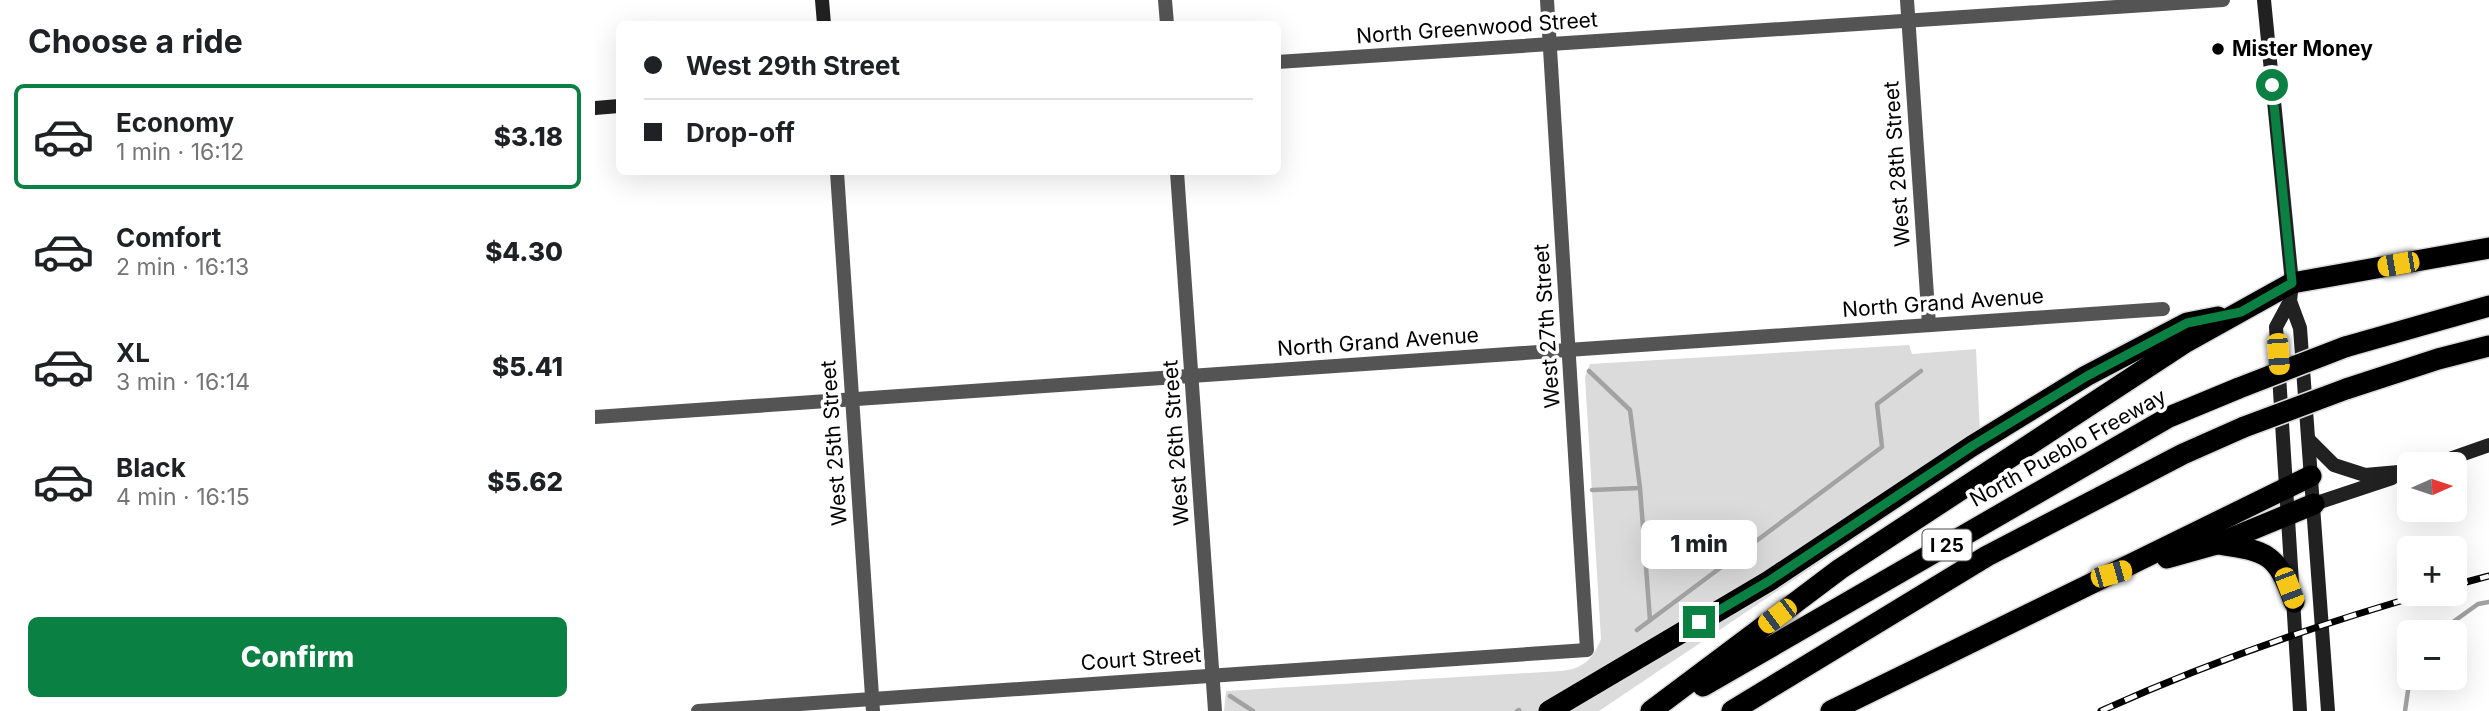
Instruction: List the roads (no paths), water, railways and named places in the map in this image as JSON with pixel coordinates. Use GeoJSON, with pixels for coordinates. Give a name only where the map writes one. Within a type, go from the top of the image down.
{"type":"FeatureCollection","features":[{"type":"Feature","properties":{"kind":"highway"},"geometry":{"type":"LineString","coordinates":[[1651,711],[1840,569],[2186,342],[2241,312],[2291,292],[2489,248]]}},
{"type":"Feature","properties":{"kind":"highway","name":"North Pueblo Freeway"},"geometry":{"type":"LineString","coordinates":[[1659,711],[2169,417],[2344,347],[2489,306]]}},
{"type":"Feature","properties":{"kind":"highway"},"geometry":{"type":"LineString","coordinates":[[1549,711],[1769,581],[1972,446],[2087,376],[2187,323],[2241,312]]}},
{"type":"Feature","properties":{"kind":"highway","name":"I 25"},"geometry":{"type":"LineString","coordinates":[[1732,711],[1987,556],[2159,466],[2244,427],[2346,389],[2489,346]]}},
{"type":"Feature","properties":{"kind":"highway"},"geometry":{"type":"LineString","coordinates":[[1831,711],[2311,476]]}},
{"type":"Feature","properties":{"kind":"highway"},"geometry":{"type":"LineString","coordinates":[[2111,574],[2217,544],[2314,504]]}},
{"type":"Feature","properties":{"kind":"highway"},"geometry":{"type":"LineString","coordinates":[[2217,544],[2256,549],[2273,561],[2284,574],[2294,601]]}},
{"type":"Feature","properties":{"kind":"main road"},"geometry":{"type":"LineString","coordinates":[[822,0],[824,21]]}},
{"type":"Feature","properties":{"kind":"main road"},"geometry":{"type":"LineString","coordinates":[[2264,0],[2291,292],[2300,328],[2328,711]]}},
{"type":"Feature","properties":{"kind":"main road"},"geometry":{"type":"LineString","coordinates":[[595,108],[616,106]]}},
{"type":"Feature","properties":{"kind":"main road"},"geometry":{"type":"LineString","coordinates":[[2291,292],[2276,327],[2300,711]]}},
{"type":"Feature","properties":{"kind":"main road"},"geometry":{"type":"LineString","coordinates":[[2309,440],[2334,466],[2365,475],[2397,473]]}},
{"type":"Feature","properties":{"kind":"main road"},"geometry":{"type":"LineString","coordinates":[[2467,453],[2489,445]]}},
{"type":"Feature","properties":{"kind":"main road"},"geometry":{"type":"LineString","coordinates":[[2314,504],[2397,476]]}},
{"type":"Feature","properties":{"kind":"street"},"geometry":{"type":"LineString","coordinates":[[1165,0],[1167,21]]}},
{"type":"Feature","properties":{"kind":"street","name":"West 27th Street"},"geometry":{"type":"LineString","coordinates":[[1547,0],[1587,650]]}},
{"type":"Feature","properties":{"kind":"street","name":"West 28th Street"},"geometry":{"type":"LineString","coordinates":[[1907,0],[1929,326]]}},
{"type":"Feature","properties":{"kind":"street","name":"North Greenwood Street"},"geometry":{"type":"LineString","coordinates":[[1281,62],[2224,0]]}},
{"type":"Feature","properties":{"kind":"street","name":"West 25th Street"},"geometry":{"type":"LineString","coordinates":[[837,175],[873,705]]}},
{"type":"Feature","properties":{"kind":"street","name":"West 26th Street"},"geometry":{"type":"LineString","coordinates":[[1177,175],[1215,711]]}},
{"type":"Feature","properties":{"kind":"street","name":"North Grand Avenue"},"geometry":{"type":"LineString","coordinates":[[595,417],[2163,309]]}},
{"type":"Feature","properties":{"kind":"street","name":"Court Street"},"geometry":{"type":"LineString","coordinates":[[698,711],[873,705],[1213,676],[1587,650]]}},
{"type":"Feature","properties":{"kind":"waterway"},"geometry":{"type":"LineString","coordinates":[[1589,371],[1630,410],[1640,488],[1650,620]]}},
{"type":"Feature","properties":{"kind":"waterway"},"geometry":{"type":"LineString","coordinates":[[1637,630],[1882,447],[1877,404],[1921,371]]}},
{"type":"Feature","properties":{"kind":"waterway"},"geometry":{"type":"LineString","coordinates":[[1592,490],[1640,488]]}},
{"type":"Feature","properties":{"kind":"waterway"},"geometry":{"type":"LineString","coordinates":[[2456,620],[2478,604],[2489,602]]}},
{"type":"Feature","properties":{"kind":"waterway"},"geometry":{"type":"LineString","coordinates":[[2405,711],[2408,690]]}},
{"type":"Feature","properties":{"kind":"waterway"},"geometry":{"type":"LineString","coordinates":[[1230,696],[1253,711]]}},
{"type":"Feature","properties":{"kind":"railway"},"geometry":{"type":"LineString","coordinates":[[2467,582],[2489,576]]}},
{"type":"Feature","properties":{"kind":"railway"},"geometry":{"type":"LineString","coordinates":[[2101,711],[2262,646],[2397,602]]}},
{"type":"Feature","properties":{"kind":"place","name":"Mister Money"},"geometry":{"type":"Point","coordinates":[2218,49]}}]}
